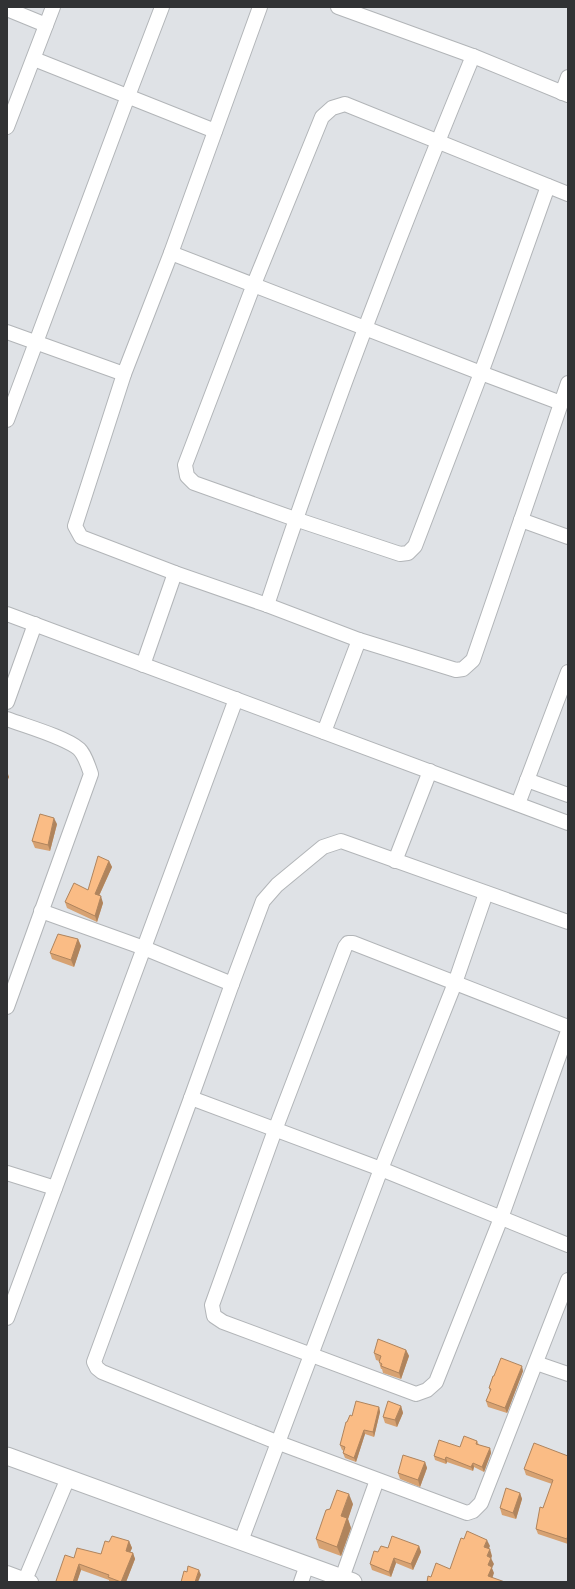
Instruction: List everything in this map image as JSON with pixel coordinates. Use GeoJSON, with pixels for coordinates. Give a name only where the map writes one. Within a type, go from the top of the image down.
{"type":"FeatureCollection","features":[{"type":"Feature","properties":{"kind":"street"},"geometry":{"type":"LineString","coordinates":[[7,127],[53,7]]}},
{"type":"Feature","properties":{"kind":"street"},"geometry":{"type":"LineString","coordinates":[[7,420],[162,7]]}},
{"type":"Feature","properties":{"kind":"street"},"geometry":{"type":"LineString","coordinates":[[260,7],[171,253],[124,374],[76,526],[81,537],[359,640],[456,670],[463,669],[473,660],[568,383]]}},
{"type":"Feature","properties":{"kind":"street"},"geometry":{"type":"LineString","coordinates":[[338,7],[371,13],[565,94],[568,77]]}},
{"type":"Feature","properties":{"kind":"street"},"geometry":{"type":"LineString","coordinates":[[7,9],[46,25]]}},
{"type":"Feature","properties":{"kind":"street"},"geometry":{"type":"LineString","coordinates":[[267,605],[295,519],[365,328],[473,56]]}},
{"type":"Feature","properties":{"kind":"street"},"geometry":{"type":"LineString","coordinates":[[34,59],[215,131]]}},
{"type":"Feature","properties":{"kind":"street"},"geometry":{"type":"LineString","coordinates":[[548,186],[496,332],[415,546],[408,553],[400,554],[295,519],[194,483],[187,476],[185,465],[254,284],[322,117],[332,108],[345,104],[568,194]]}},
{"type":"Feature","properties":{"kind":"street"},"geometry":{"type":"LineString","coordinates":[[171,253],[561,402]]}},
{"type":"Feature","properties":{"kind":"street"},"geometry":{"type":"LineString","coordinates":[[7,332],[124,374]]}},
{"type":"Feature","properties":{"kind":"street"},"geometry":{"type":"LineString","coordinates":[[521,520],[568,537]]}},
{"type":"Feature","properties":{"kind":"street"},"geometry":{"type":"LineString","coordinates":[[144,665],[175,573]]}},
{"type":"Feature","properties":{"kind":"street"},"geometry":{"type":"LineString","coordinates":[[7,614],[568,823]]}},
{"type":"Feature","properties":{"kind":"street"},"geometry":{"type":"LineString","coordinates":[[7,702],[35,624]]}},
{"type":"Feature","properties":{"kind":"street"},"geometry":{"type":"LineString","coordinates":[[324,732],[359,640]]}},
{"type":"Feature","properties":{"kind":"street"},"geometry":{"type":"LineString","coordinates":[[518,804],[568,672]]}},
{"type":"Feature","properties":{"kind":"street"},"geometry":{"type":"LineString","coordinates":[[7,1318],[12,1290],[55,1188],[236,699]]}},
{"type":"Feature","properties":{"kind":"street"},"geometry":{"type":"LineString","coordinates":[[7,719],[69,742],[80,750],[88,763],[91,774],[7,1007]]}},
{"type":"Feature","properties":{"kind":"street"},"geometry":{"type":"LineString","coordinates":[[395,861],[430,771]]}},
{"type":"Feature","properties":{"kind":"street"},"geometry":{"type":"LineString","coordinates":[[527,780],[568,795]]}},
{"type":"Feature","properties":{"kind":"street"},"geometry":{"type":"LineString","coordinates":[[568,922],[341,841],[324,847],[277,885],[263,902],[94,1362],[97,1368],[102,1372],[279,1443],[467,1514],[473,1511],[480,1503],[568,1280]]}},
{"type":"Feature","properties":{"kind":"street"},"geometry":{"type":"LineString","coordinates":[[241,1541],[312,1356],[381,1169],[455,983],[486,893]]}},
{"type":"Feature","properties":{"kind":"street"},"geometry":{"type":"LineString","coordinates":[[41,911],[144,948],[232,984]]}},
{"type":"Feature","properties":{"kind":"street"},"geometry":{"type":"LineString","coordinates":[[568,1027],[353,943],[348,943],[345,947],[275,1130],[212,1305],[214,1316],[223,1322],[416,1394],[427,1390],[436,1382],[501,1218],[568,1031]]}},
{"type":"Feature","properties":{"kind":"street"},"geometry":{"type":"LineString","coordinates":[[191,1098],[381,1169],[568,1245]]}},
{"type":"Feature","properties":{"kind":"street"},"geometry":{"type":"LineString","coordinates":[[7,1173],[55,1188]]}},
{"type":"Feature","properties":{"kind":"street"},"geometry":{"type":"LineString","coordinates":[[536,1363],[568,1374]]}},
{"type":"Feature","properties":{"kind":"street"},"geometry":{"type":"LineString","coordinates":[[7,1456],[348,1580],[377,1480]]}},
{"type":"Feature","properties":{"kind":"street"},"geometry":{"type":"LineString","coordinates":[[7,1573],[28,1581],[68,1478]]}},
{"type":"Feature","properties":{"kind":"street"},"geometry":{"type":"LineString","coordinates":[[301,1582],[307,1565]]}},
{"type":"Feature","properties":{"kind":"building"},"geometry":{"type":"Polygon","coordinates":[[[40,814],[54,818],[48,845],[32,841],[40,814]]]}},
{"type":"Feature","properties":{"kind":"building"},"geometry":{"type":"Polygon","coordinates":[[[98,856],[109,861],[95,894],[101,896],[95,916],[65,902],[74,883],[88,890],[98,856]]]}},
{"type":"Feature","properties":{"kind":"building"},"geometry":{"type":"Polygon","coordinates":[[[58,934],[78,939],[71,960],[50,953],[58,934]]]}},
{"type":"Feature","properties":{"kind":"building"},"geometry":{"type":"Polygon","coordinates":[[[378,1339],[406,1350],[399,1373],[381,1366],[382,1364],[379,1362],[381,1356],[374,1353],[378,1339]]]}},
{"type":"Feature","properties":{"kind":"building"},"geometry":{"type":"Polygon","coordinates":[[[501,1358],[522,1366],[505,1408],[486,1401],[491,1389],[489,1388],[493,1376],[501,1358]]]}},
{"type":"Feature","properties":{"kind":"building"},"geometry":{"type":"Polygon","coordinates":[[[356,1401],[379,1407],[373,1432],[364,1430],[354,1458],[343,1453],[345,1447],[340,1445],[346,1422],[350,1415],[352,1416],[356,1401]]]}},
{"type":"Feature","properties":{"kind":"building"},"geometry":{"type":"Polygon","coordinates":[[[388,1401],[401,1406],[395,1420],[383,1417],[388,1401]]]}},
{"type":"Feature","properties":{"kind":"building"},"geometry":{"type":"Polygon","coordinates":[[[464,1436],[477,1441],[476,1444],[490,1448],[482,1467],[473,1463],[471,1467],[446,1457],[445,1460],[434,1456],[439,1440],[460,1447],[464,1436]]]}},
{"type":"Feature","properties":{"kind":"building"},"geometry":{"type":"Polygon","coordinates":[[[534,1443],[568,1456],[567,1539],[536,1529],[540,1507],[543,1508],[553,1480],[524,1469],[534,1443]]]}},
{"type":"Feature","properties":{"kind":"building"},"geometry":{"type":"Polygon","coordinates":[[[403,1455],[425,1462],[418,1480],[398,1473],[403,1455]]]}},
{"type":"Feature","properties":{"kind":"building"},"geometry":{"type":"Polygon","coordinates":[[[506,1488],[520,1493],[513,1513],[500,1508],[506,1488]]]}},
{"type":"Feature","properties":{"kind":"building"},"geometry":{"type":"Polygon","coordinates":[[[337,1490],[349,1494],[341,1516],[347,1518],[337,1547],[316,1539],[326,1510],[330,1509],[337,1490]]]}},
{"type":"Feature","properties":{"kind":"building"},"geometry":{"type":"Polygon","coordinates":[[[467,1531],[487,1540],[484,1547],[490,1549],[487,1556],[491,1558],[488,1565],[492,1567],[488,1576],[505,1582],[427,1582],[428,1576],[431,1577],[436,1563],[450,1569],[461,1538],[464,1539],[467,1531]]]}},
{"type":"Feature","properties":{"kind":"building"},"geometry":{"type":"Polygon","coordinates":[[[112,1536],[129,1541],[126,1551],[133,1553],[121,1582],[108,1577],[109,1575],[79,1564],[73,1582],[56,1581],[65,1555],[74,1558],[77,1548],[101,1554],[105,1541],[109,1542],[112,1536]]]}},
{"type":"Feature","properties":{"kind":"building"},"geometry":{"type":"Polygon","coordinates":[[[392,1536],[419,1546],[411,1564],[394,1558],[389,1572],[370,1564],[374,1551],[378,1552],[381,1546],[388,1548],[392,1536]]]}},
{"type":"Feature","properties":{"kind":"building"},"geometry":{"type":"Polygon","coordinates":[[[188,1566],[199,1570],[195,1582],[181,1582],[184,1571],[187,1572],[188,1566]]]}}]}
